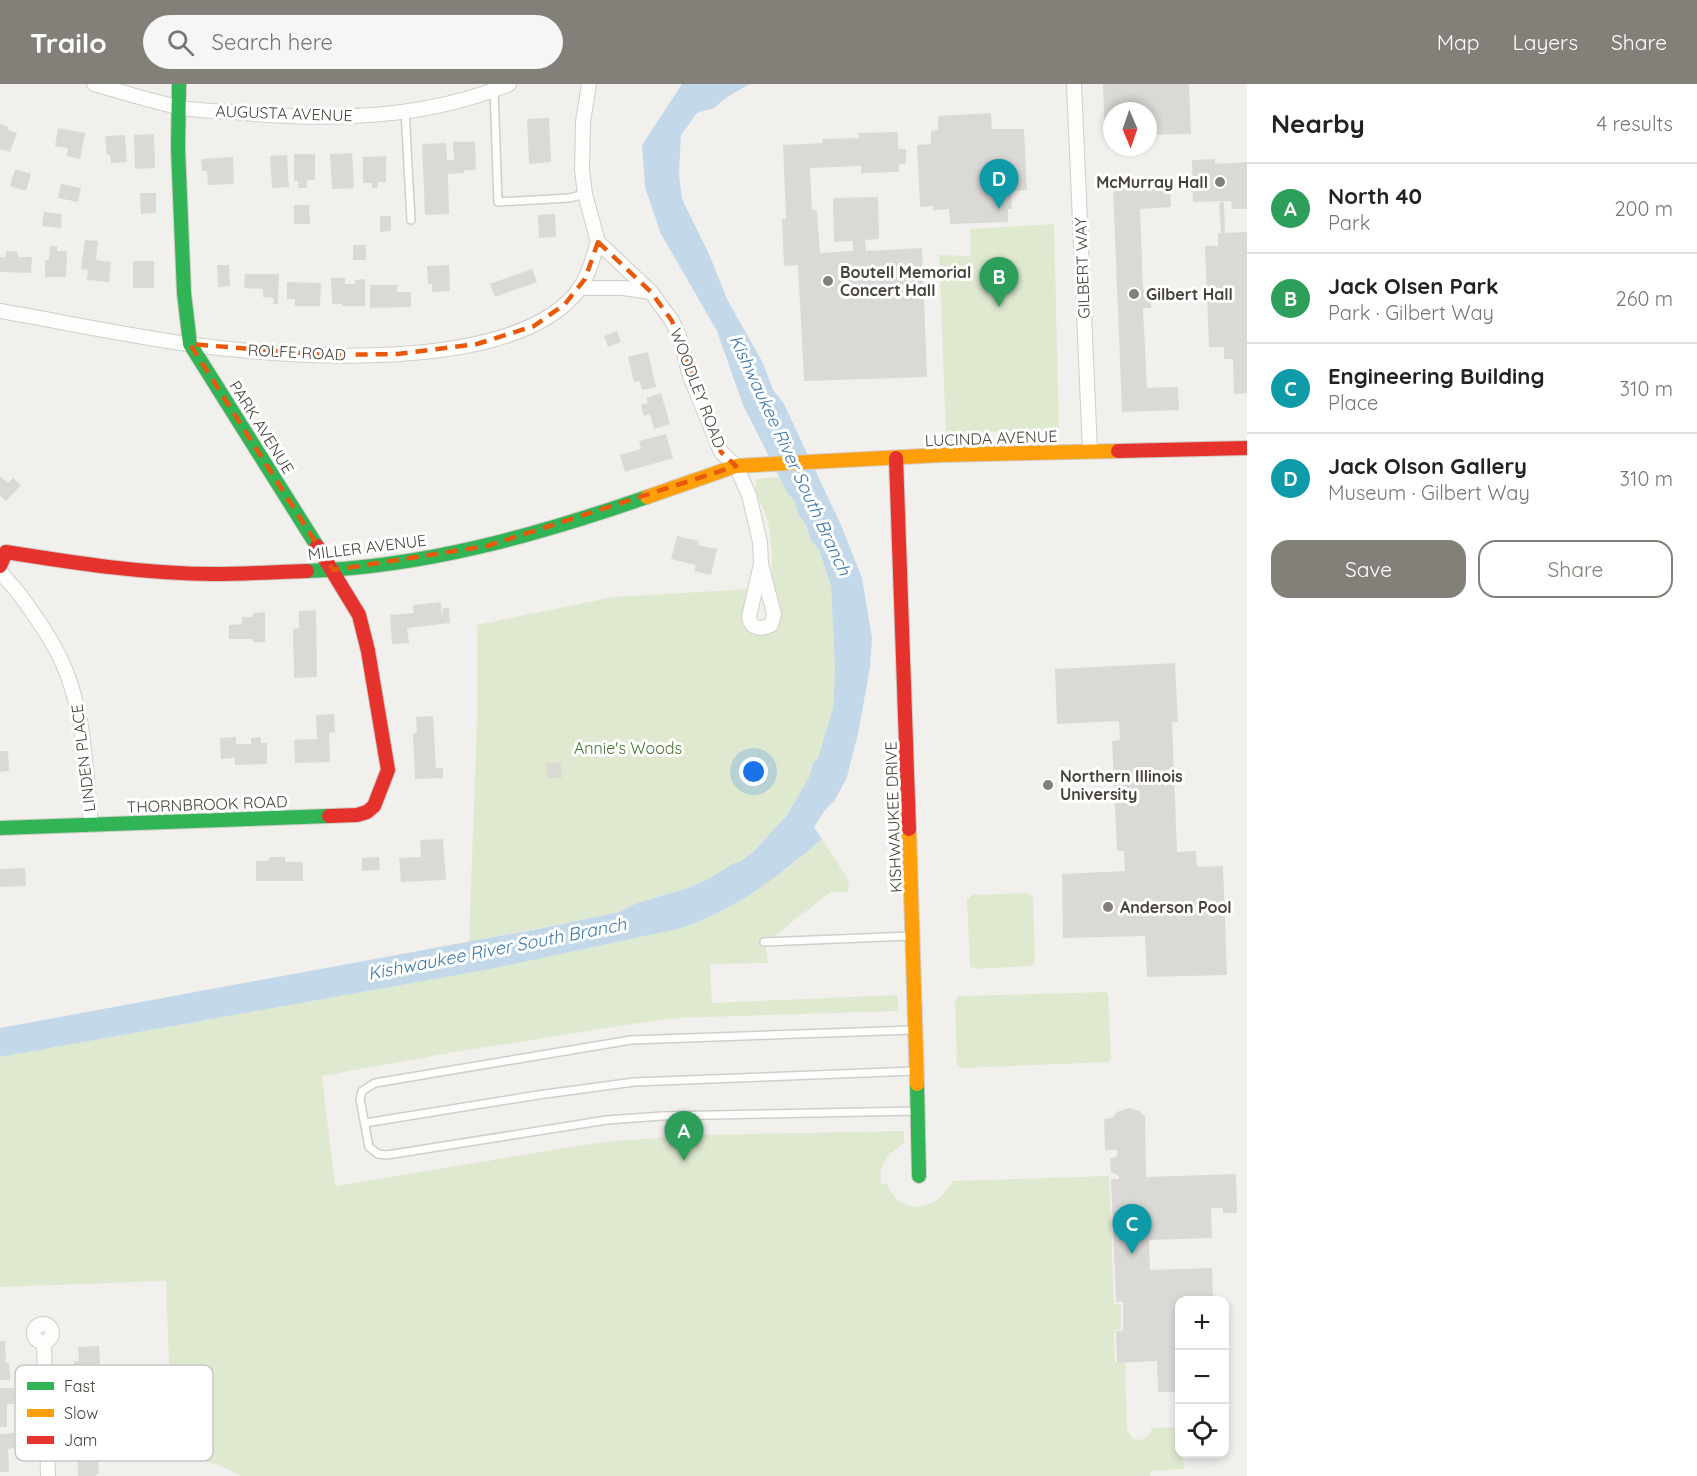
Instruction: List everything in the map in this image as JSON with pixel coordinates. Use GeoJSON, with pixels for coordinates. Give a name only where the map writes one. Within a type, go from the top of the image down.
{"type":"FeatureCollection","features":[{"type":"Feature","properties":{"kind":"street","name":"AUGUSTA AVENUE"},"geometry":{"type":"LineString","coordinates":[[94,84],[179,107],[302,117],[343,117],[429,107],[509,84]]}},
{"type":"Feature","properties":{"kind":"street","name":"PARK AVENUE"},"geometry":{"type":"LineString","coordinates":[[178,84],[178,148],[184,293],[190,344],[333,570],[358,615],[368,651],[388,770]]}},
{"type":"Feature","properties":{"kind":"street"},"geometry":{"type":"LineString","coordinates":[[589,84],[581,147],[585,194],[598,242]]}},
{"type":"Feature","properties":{"kind":"street","name":"GILBERT WAY"},"geometry":{"type":"LineString","coordinates":[[1074,84],[1090,451]]}},
{"type":"Feature","properties":{"kind":"street","name":"ROLFE ROAD"},"geometry":{"type":"LineString","coordinates":[[0,311],[190,344],[325,355],[398,354],[453,349],[510,335],[534,326],[565,304],[585,279],[598,242]]}},
{"type":"Feature","properties":{"kind":"street","name":"WOODLEY ROAD"},"geometry":{"type":"LineString","coordinates":[[598,242],[651,292],[669,316],[690,376],[721,452],[736,466],[748,495],[760,542],[761,564]]}},
{"type":"Feature","properties":{"kind":"street"},"geometry":{"type":"LineString","coordinates":[[579,288],[623,288],[651,292]]}},
{"type":"Feature","properties":{"kind":"street","name":"LUCINDA AVENUE"},"geometry":{"type":"LineString","coordinates":[[736,466],[942,455],[1247,448]]}},
{"type":"Feature","properties":{"kind":"street","name":"KISHWAUKEE DRIVE"},"geometry":{"type":"LineString","coordinates":[[896,458],[919,1176]]}},
{"type":"Feature","properties":{"kind":"street","name":"MILLER AVENUE"},"geometry":{"type":"LineString","coordinates":[[1,575],[6,552],[91,566],[215,574],[333,570],[397,562],[487,546],[583,519],[736,466]]}},
{"type":"Feature","properties":{"kind":"street","name":"LINDEN PLACE"},"geometry":{"type":"LineString","coordinates":[[1,575],[26,602],[52,642],[63,663],[76,698],[91,825]]}},
{"type":"Feature","properties":{"kind":"street","name":"THORNBROOK ROAD"},"geometry":{"type":"LineString","coordinates":[[0,828],[357,815],[367,812],[374,806],[388,770]]}},
{"type":"Feature","properties":{"kind":"street"},"geometry":{"type":"LineString","coordinates":[[44,1343],[45,1365]]}},
{"type":"Feature","properties":{"kind":"street"},"geometry":{"type":"LineString","coordinates":[[48,1461],[48,1476]]}},
{"type":"Feature","properties":{"kind":"lane"},"geometry":{"type":"LineString","coordinates":[[494,90],[498,202],[568,198],[585,194]]}},
{"type":"Feature","properties":{"kind":"lane"},"geometry":{"type":"LineString","coordinates":[[405,110],[411,220]]}},
{"type":"Feature","properties":{"kind":"lane"},"geometry":{"type":"LineString","coordinates":[[764,942],[913,936]]}},
{"type":"Feature","properties":{"kind":"lane"},"geometry":{"type":"LineString","coordinates":[[916,1030],[631,1040],[375,1083],[362,1090],[360,1099],[369,1147],[378,1154],[387,1155],[607,1120],[662,1116],[918,1111]]}},
{"type":"Feature","properties":{"kind":"lane"},"geometry":{"type":"LineString","coordinates":[[365,1123],[634,1082],[917,1071]]}},
{"type":"Feature","properties":{"kind":"highlighted area"},"geometry":{"type":"Polygon","coordinates":[[[598,242],[651,292],[672,321],[721,452],[736,466],[487,546],[333,570],[190,344],[325,355],[398,354],[477,344],[534,326],[565,304],[585,279],[598,242]]]}},
{"type":"Feature","properties":{"kind":"green space"},"geometry":{"type":"Polygon","coordinates":[[[1054,224],[1059,430],[946,433],[939,255],[971,256],[970,229],[1054,224]]]}},
{"type":"Feature","properties":{"kind":"green space","name":"Annie's Woods"},"geometry":{"type":"Polygon","coordinates":[[[779,477],[795,502],[798,514],[806,525],[811,540],[819,550],[831,586],[835,669],[833,708],[818,758],[813,763],[809,777],[787,815],[754,851],[740,862],[688,888],[637,903],[619,912],[469,942],[477,721],[477,625],[613,597],[750,589],[743,612],[745,624],[756,633],[770,632],[780,621],[780,612],[772,595],[772,550],[769,528],[755,483],[756,479],[779,477]]]}},
{"type":"Feature","properties":{"kind":"green space"},"geometry":{"type":"Polygon","coordinates":[[[822,839],[849,881],[848,892],[831,892],[765,943],[768,963],[710,964],[712,1003],[897,995],[899,1011],[677,1018],[455,1052],[322,1076],[335,1186],[603,1142],[696,1135],[904,1131],[904,1142],[883,1164],[881,1184],[887,1184],[893,1195],[910,1206],[929,1204],[938,1199],[952,1181],[1109,1176],[1114,1304],[1121,1304],[1121,1330],[1114,1330],[1115,1363],[1125,1363],[1127,1430],[1133,1439],[1141,1440],[1150,1434],[1152,1428],[1175,1427],[1175,1458],[1183,1458],[1184,1469],[1151,1471],[1150,1476],[241,1476],[204,1461],[213,1461],[213,1365],[169,1365],[166,1281],[0,1287],[0,1057],[489,969],[650,935],[787,869],[822,839]]]}},
{"type":"Feature","properties":{"kind":"green space"},"geometry":{"type":"Polygon","coordinates":[[[1027,893],[1033,897],[1035,962],[1031,966],[974,969],[970,966],[967,900],[972,895],[1027,893]]]}},
{"type":"Feature","properties":{"kind":"green space"},"geometry":{"type":"Polygon","coordinates":[[[1106,992],[1111,1059],[1108,1062],[962,1068],[957,1065],[955,1001],[958,996],[1106,992]]]}},
{"type":"Feature","properties":{"kind":"water","name":"Kishwaukee River South Branch"},"geometry":{"type":"Polygon","coordinates":[[[682,84],[750,84],[727,97],[714,108],[697,113],[681,135],[679,173],[682,199],[709,254],[727,299],[763,363],[773,390],[783,402],[841,525],[862,578],[872,638],[870,667],[858,734],[847,777],[835,800],[814,827],[822,839],[789,867],[737,903],[678,929],[490,969],[0,1057],[0,1028],[619,912],[637,903],[688,888],[740,862],[754,851],[787,815],[809,777],[813,763],[818,758],[833,708],[835,669],[831,586],[819,550],[811,540],[806,525],[798,514],[795,502],[787,492],[743,405],[717,331],[661,234],[645,187],[642,145],[682,84]]]}},
{"type":"Feature","properties":{"kind":"building"},"geometry":{"type":"Polygon","coordinates":[[[1103,84],[1189,84],[1191,134],[1157,135],[1157,102],[1104,102],[1103,84]]]}},
{"type":"Feature","properties":{"kind":"building"},"geometry":{"type":"Polygon","coordinates":[[[991,113],[992,129],[1024,129],[1027,190],[1011,191],[1012,209],[1008,209],[1008,222],[950,224],[949,209],[933,210],[933,206],[920,207],[917,145],[931,144],[931,131],[938,130],[938,116],[991,113]]]}},
{"type":"Feature","properties":{"kind":"building"},"geometry":{"type":"Polygon","coordinates":[[[549,118],[551,162],[529,164],[527,119],[549,118]]]}},
{"type":"Feature","properties":{"kind":"building"},"geometry":{"type":"Polygon","coordinates":[[[0,124],[17,133],[10,152],[0,149],[0,124]]]}},
{"type":"Feature","properties":{"kind":"building"},"geometry":{"type":"Polygon","coordinates":[[[58,128],[85,133],[80,159],[67,156],[68,148],[55,146],[58,128]]]}},
{"type":"Feature","properties":{"kind":"building"},"geometry":{"type":"Polygon","coordinates":[[[898,132],[898,149],[906,149],[906,164],[899,164],[899,172],[861,173],[861,166],[810,168],[812,210],[817,210],[820,253],[853,251],[853,241],[834,242],[833,198],[878,197],[879,239],[865,240],[866,251],[922,248],[927,377],[804,381],[798,265],[784,266],[782,219],[786,219],[783,145],[823,143],[822,139],[859,138],[858,133],[898,132]]]}},
{"type":"Feature","properties":{"kind":"building"},"geometry":{"type":"Polygon","coordinates":[[[154,134],[155,168],[135,169],[134,135],[154,134]]]}},
{"type":"Feature","properties":{"kind":"building"},"geometry":{"type":"Polygon","coordinates":[[[125,135],[127,162],[111,163],[110,155],[107,155],[105,136],[125,135]]]}},
{"type":"Feature","properties":{"kind":"building"},"geometry":{"type":"Polygon","coordinates":[[[453,142],[475,142],[476,170],[448,174],[449,214],[425,215],[422,144],[446,143],[447,160],[454,160],[453,142]]]}},
{"type":"Feature","properties":{"kind":"building"},"geometry":{"type":"Polygon","coordinates":[[[352,153],[354,188],[332,189],[330,154],[352,153]]]}},
{"type":"Feature","properties":{"kind":"building"},"geometry":{"type":"Polygon","coordinates":[[[294,154],[315,154],[315,180],[307,180],[307,188],[298,188],[298,181],[294,181],[294,154]]]}},
{"type":"Feature","properties":{"kind":"building"},"geometry":{"type":"Polygon","coordinates":[[[287,155],[289,187],[272,188],[270,156],[287,155]]]}},
{"type":"Feature","properties":{"kind":"building"},"geometry":{"type":"Polygon","coordinates":[[[386,156],[386,182],[378,182],[378,188],[372,188],[372,183],[363,183],[363,157],[386,156]]]}},
{"type":"Feature","properties":{"kind":"building"},"geometry":{"type":"Polygon","coordinates":[[[233,157],[234,184],[208,185],[207,171],[202,171],[201,159],[233,157]]]}},
{"type":"Feature","properties":{"kind":"building","name":"McMurray Hall"},"geometry":{"type":"Polygon","coordinates":[[[1215,159],[1215,164],[1247,162],[1247,209],[1232,209],[1231,201],[1193,202],[1192,160],[1215,159]]]}},
{"type":"Feature","properties":{"kind":"building"},"geometry":{"type":"Polygon","coordinates":[[[15,169],[31,174],[26,191],[10,186],[15,169]]]}},
{"type":"Feature","properties":{"kind":"building"},"geometry":{"type":"Polygon","coordinates":[[[61,184],[81,188],[78,202],[58,198],[61,184]]]}},
{"type":"Feature","properties":{"kind":"building","name":"Gilbert Hall"},"geometry":{"type":"Polygon","coordinates":[[[1170,184],[1171,207],[1140,209],[1143,289],[1151,288],[1151,308],[1143,308],[1147,388],[1178,387],[1179,410],[1122,412],[1113,187],[1170,184]]]}},
{"type":"Feature","properties":{"kind":"building"},"geometry":{"type":"Polygon","coordinates":[[[140,193],[156,193],[156,213],[141,214],[140,193]]]}},
{"type":"Feature","properties":{"kind":"building"},"geometry":{"type":"Polygon","coordinates":[[[1224,202],[1225,233],[1247,232],[1247,393],[1234,394],[1233,359],[1224,359],[1224,347],[1209,347],[1205,246],[1218,246],[1218,233],[1221,233],[1219,203],[1224,202]]]}},
{"type":"Feature","properties":{"kind":"building"},"geometry":{"type":"Polygon","coordinates":[[[294,205],[309,205],[310,224],[294,224],[294,205]]]}},
{"type":"Feature","properties":{"kind":"building"},"geometry":{"type":"Polygon","coordinates":[[[44,212],[62,214],[61,228],[42,226],[44,212]]]}},
{"type":"Feature","properties":{"kind":"building"},"geometry":{"type":"Polygon","coordinates":[[[555,214],[556,237],[539,238],[538,215],[555,214]]]}},
{"type":"Feature","properties":{"kind":"building"},"geometry":{"type":"Polygon","coordinates":[[[380,216],[391,216],[391,231],[380,232],[380,216]]]}},
{"type":"Feature","properties":{"kind":"building"},"geometry":{"type":"Polygon","coordinates":[[[85,240],[98,241],[96,260],[111,262],[109,282],[87,280],[88,270],[81,269],[85,240]]]}},
{"type":"Feature","properties":{"kind":"building"},"geometry":{"type":"Polygon","coordinates":[[[353,245],[366,245],[366,260],[353,260],[353,245]]]}},
{"type":"Feature","properties":{"kind":"building"},"geometry":{"type":"Polygon","coordinates":[[[50,246],[57,246],[57,251],[67,251],[66,277],[45,277],[45,260],[49,260],[50,246]]]}},
{"type":"Feature","properties":{"kind":"building"},"geometry":{"type":"Polygon","coordinates":[[[6,251],[18,252],[18,257],[32,257],[31,273],[0,272],[0,257],[6,257],[6,251]]]}},
{"type":"Feature","properties":{"kind":"building"},"geometry":{"type":"Polygon","coordinates":[[[133,261],[154,261],[154,288],[133,288],[133,261]]]}},
{"type":"Feature","properties":{"kind":"building"},"geometry":{"type":"Polygon","coordinates":[[[217,265],[229,265],[230,286],[218,287],[217,265]]]}},
{"type":"Feature","properties":{"kind":"building"},"geometry":{"type":"Polygon","coordinates":[[[449,265],[450,291],[432,292],[432,284],[428,284],[427,266],[449,265]]]}},
{"type":"Feature","properties":{"kind":"building"},"geometry":{"type":"Polygon","coordinates":[[[532,269],[537,282],[495,297],[490,284],[532,269]]]}},
{"type":"Feature","properties":{"kind":"building"},"geometry":{"type":"Polygon","coordinates":[[[245,274],[279,274],[278,304],[273,304],[274,298],[263,297],[263,289],[244,288],[245,274]]]}},
{"type":"Feature","properties":{"kind":"building"},"geometry":{"type":"Polygon","coordinates":[[[331,278],[345,278],[345,284],[355,284],[355,280],[365,279],[365,306],[332,304],[331,278]]]}},
{"type":"Feature","properties":{"kind":"building"},"geometry":{"type":"Polygon","coordinates":[[[287,282],[321,283],[320,306],[295,306],[295,299],[287,299],[287,282]]]}},
{"type":"Feature","properties":{"kind":"building"},"geometry":{"type":"Polygon","coordinates":[[[370,285],[397,285],[397,292],[411,292],[411,307],[370,308],[370,285]]]}},
{"type":"Feature","properties":{"kind":"building"},"geometry":{"type":"Polygon","coordinates":[[[617,331],[621,342],[608,347],[604,336],[617,331]]]}},
{"type":"Feature","properties":{"kind":"building"},"geometry":{"type":"Polygon","coordinates":[[[648,352],[656,387],[642,390],[640,381],[634,382],[628,357],[648,352]]]}},
{"type":"Feature","properties":{"kind":"building"},"geometry":{"type":"Polygon","coordinates":[[[661,393],[670,424],[654,429],[650,414],[644,416],[641,405],[648,403],[646,398],[661,393]]]}},
{"type":"Feature","properties":{"kind":"building"},"geometry":{"type":"Polygon","coordinates":[[[666,434],[673,458],[625,472],[620,455],[641,449],[639,441],[666,434]]]}},
{"type":"Feature","properties":{"kind":"building"},"geometry":{"type":"Polygon","coordinates":[[[0,476],[8,483],[13,478],[21,485],[6,501],[0,496],[0,476]]]}},
{"type":"Feature","properties":{"kind":"building"},"geometry":{"type":"Polygon","coordinates":[[[677,536],[699,541],[698,545],[717,549],[711,575],[694,571],[696,565],[671,559],[677,536]]]}},
{"type":"Feature","properties":{"kind":"building"},"geometry":{"type":"Polygon","coordinates":[[[441,602],[442,618],[443,608],[449,608],[450,623],[407,628],[409,643],[392,644],[390,615],[414,613],[413,605],[441,602]]]}},
{"type":"Feature","properties":{"kind":"building"},"geometry":{"type":"Polygon","coordinates":[[[316,610],[317,677],[294,678],[293,629],[299,628],[299,611],[316,610]]]}},
{"type":"Feature","properties":{"kind":"building"},"geometry":{"type":"Polygon","coordinates":[[[265,612],[265,642],[253,642],[253,639],[229,639],[229,625],[242,624],[242,617],[253,617],[253,613],[265,612]]]}},
{"type":"Feature","properties":{"kind":"building"},"geometry":{"type":"Polygon","coordinates":[[[1175,663],[1178,722],[1172,722],[1177,852],[1196,851],[1197,867],[1223,866],[1227,975],[1147,977],[1145,936],[1063,938],[1062,874],[1125,871],[1124,851],[1117,851],[1112,741],[1120,740],[1119,721],[1057,724],[1055,669],[1175,663]]]}},
{"type":"Feature","properties":{"kind":"building"},"geometry":{"type":"Polygon","coordinates":[[[334,714],[335,732],[329,733],[330,762],[295,763],[294,740],[317,739],[316,715],[334,714]]]}},
{"type":"Feature","properties":{"kind":"building"},"geometry":{"type":"Polygon","coordinates":[[[433,716],[436,768],[443,768],[443,778],[415,779],[413,733],[417,733],[416,717],[433,716]]]}},
{"type":"Feature","properties":{"kind":"building"},"geometry":{"type":"Polygon","coordinates":[[[236,737],[236,744],[251,744],[251,738],[261,737],[261,743],[267,743],[267,764],[235,765],[235,758],[221,759],[220,738],[236,737]]]}},
{"type":"Feature","properties":{"kind":"building"},"geometry":{"type":"Polygon","coordinates":[[[0,751],[8,751],[9,771],[0,772],[0,751]]]}},
{"type":"Feature","properties":{"kind":"building"},"geometry":{"type":"Polygon","coordinates":[[[546,763],[561,763],[562,778],[547,778],[546,763]]]}},
{"type":"Feature","properties":{"kind":"building"},"geometry":{"type":"Polygon","coordinates":[[[443,839],[446,880],[401,882],[399,858],[421,857],[420,840],[443,839]]]}},
{"type":"Feature","properties":{"kind":"building"},"geometry":{"type":"Polygon","coordinates":[[[269,857],[285,857],[285,862],[303,862],[303,881],[256,881],[256,861],[269,861],[269,857]]]}},
{"type":"Feature","properties":{"kind":"building"},"geometry":{"type":"Polygon","coordinates":[[[379,857],[380,870],[362,871],[362,858],[379,857]]]}},
{"type":"Feature","properties":{"kind":"building"},"geometry":{"type":"Polygon","coordinates":[[[25,868],[26,886],[0,887],[0,869],[25,868]]]}},
{"type":"Feature","properties":{"kind":"building"},"geometry":{"type":"Polygon","coordinates":[[[1129,1108],[1145,1116],[1146,1177],[1236,1174],[1237,1213],[1223,1213],[1223,1208],[1211,1208],[1212,1238],[1149,1240],[1150,1270],[1212,1268],[1213,1296],[1175,1296],[1175,1392],[1158,1392],[1157,1361],[1117,1363],[1116,1331],[1123,1331],[1123,1302],[1116,1302],[1111,1179],[1119,1179],[1119,1176],[1111,1172],[1110,1159],[1117,1156],[1117,1150],[1105,1150],[1104,1119],[1112,1118],[1117,1112],[1129,1108]]]}},
{"type":"Feature","properties":{"kind":"building"},"geometry":{"type":"Polygon","coordinates":[[[0,1341],[5,1341],[6,1363],[9,1363],[10,1380],[0,1380],[0,1341]]]}},
{"type":"Feature","properties":{"kind":"building"},"geometry":{"type":"Polygon","coordinates":[[[99,1346],[100,1365],[74,1365],[74,1361],[79,1361],[78,1347],[99,1346]]]}},
{"type":"Feature","properties":{"kind":"building"},"geometry":{"type":"Polygon","coordinates":[[[0,1388],[15,1388],[15,1404],[7,1404],[7,1427],[0,1427],[0,1388]]]}},
{"type":"Feature","properties":{"kind":"building"},"geometry":{"type":"Polygon","coordinates":[[[14,1433],[15,1448],[8,1449],[9,1472],[0,1472],[0,1434],[14,1433]]]}},
{"type":"Feature","properties":{"kind":"building"},"geometry":{"type":"Polygon","coordinates":[[[77,1461],[98,1461],[99,1474],[78,1476],[77,1461]]]}},
{"type":"Feature","properties":{"kind":"traffic: fast"},"geometry":{"type":"LineString","coordinates":[[179,84],[178,148],[184,293],[190,344],[317,546]]}},
{"type":"Feature","properties":{"kind":"traffic: fast"},"geometry":{"type":"LineString","coordinates":[[307,571],[394,563],[480,547],[564,524],[647,497]]}},
{"type":"Feature","properties":{"kind":"traffic: fast"},"geometry":{"type":"LineString","coordinates":[[0,828],[329,816]]}},
{"type":"Feature","properties":{"kind":"traffic: fast"},"geometry":{"type":"LineString","coordinates":[[917,1084],[919,1176]]}},
{"type":"Feature","properties":{"kind":"traffic: slow"},"geometry":{"type":"LineString","coordinates":[[647,497],[736,466],[941,455],[1118,451]]}},
{"type":"Feature","properties":{"kind":"traffic: slow"},"geometry":{"type":"LineString","coordinates":[[909,829],[917,1084]]}},
{"type":"Feature","properties":{"kind":"traffic: jam"},"geometry":{"type":"LineString","coordinates":[[1118,451],[1247,448]]}},
{"type":"Feature","properties":{"kind":"traffic: jam"},"geometry":{"type":"LineString","coordinates":[[896,458],[909,829]]}},
{"type":"Feature","properties":{"kind":"traffic: jam"},"geometry":{"type":"LineString","coordinates":[[317,546],[359,615],[368,651],[388,770],[374,806],[367,812],[357,815],[329,816]]}},
{"type":"Feature","properties":{"kind":"traffic: jam"},"geometry":{"type":"LineString","coordinates":[[0,566],[6,552],[84,564],[189,574],[307,571]]}},
{"type":"Feature","properties":{"kind":"place","name":"McMurray Hall"},"geometry":{"type":"Point","coordinates":[1220,182]}},
{"type":"Feature","properties":{"kind":"place","name":"Jack Olson Gallery"},"geometry":{"type":"Point","coordinates":[999,209]}},
{"type":"Feature","properties":{"kind":"place","name":"Boutell Memorial Concert Hall"},"geometry":{"type":"Point","coordinates":[828,281]}},
{"type":"Feature","properties":{"kind":"place","name":"Gilbert Hall"},"geometry":{"type":"Point","coordinates":[1134,294]}},
{"type":"Feature","properties":{"kind":"place","name":"Jack Olsen Park"},"geometry":{"type":"Point","coordinates":[999,307]}},
{"type":"Feature","properties":{"kind":"place","name":"Northern Illinois University"},"geometry":{"type":"Point","coordinates":[1048,785]}},
{"type":"Feature","properties":{"kind":"place","name":"Anderson Pool"},"geometry":{"type":"Point","coordinates":[1108,907]}},
{"type":"Feature","properties":{"kind":"place","name":"North 40"},"geometry":{"type":"Point","coordinates":[684,1161]}},
{"type":"Feature","properties":{"kind":"place","name":"Engineering Building"},"geometry":{"type":"Point","coordinates":[1132,1254]}}]}
